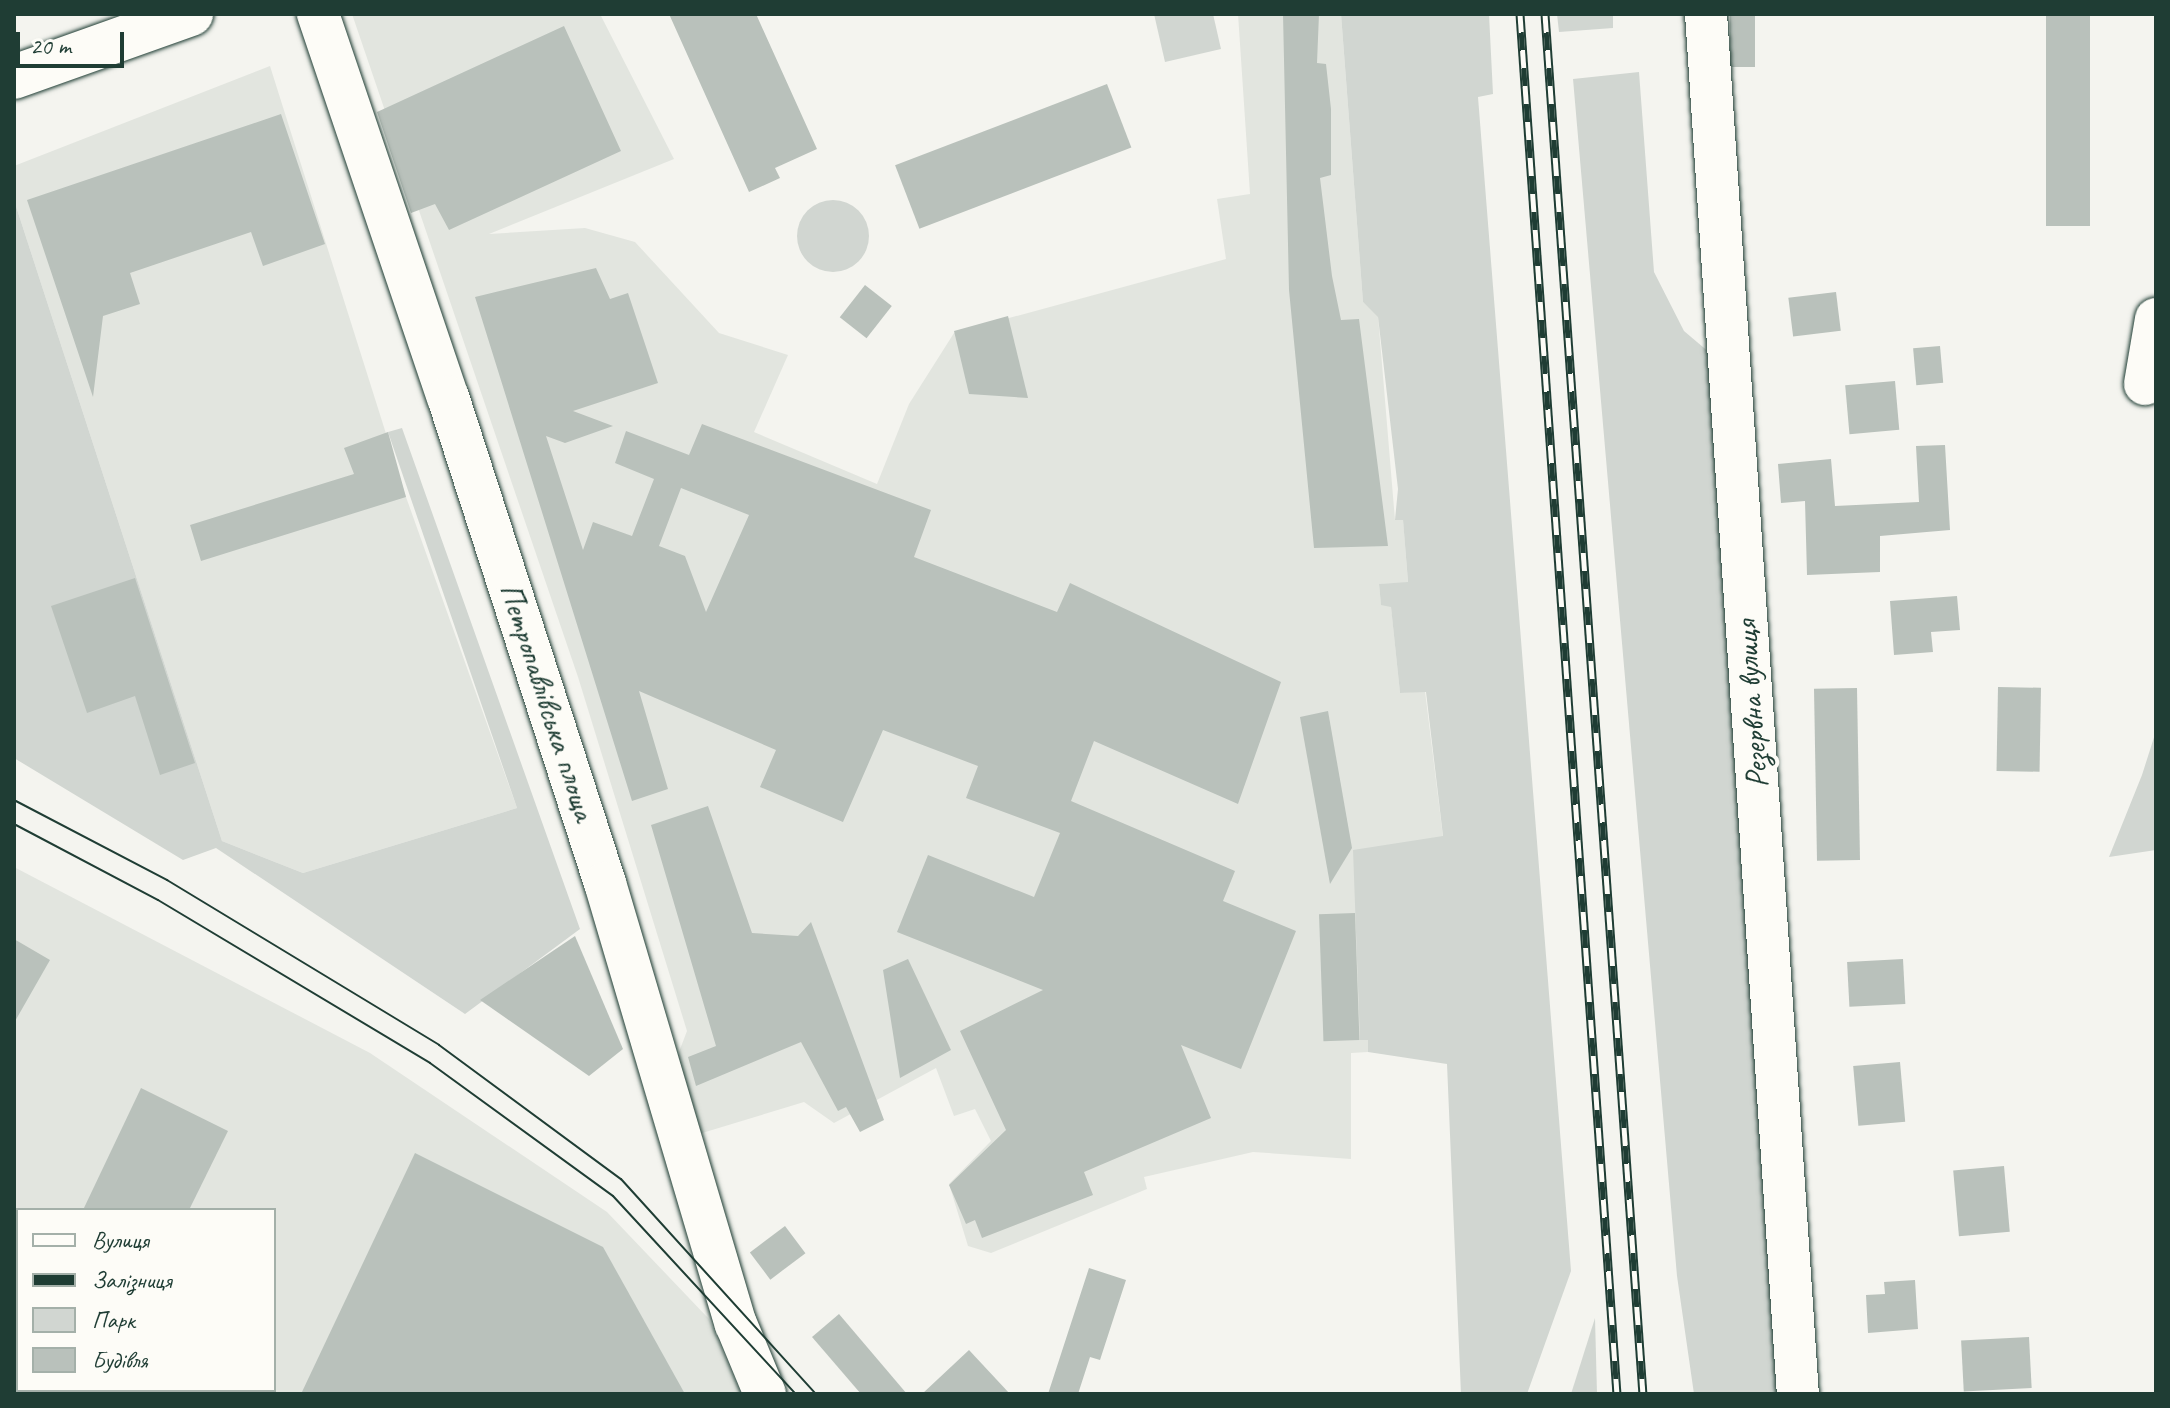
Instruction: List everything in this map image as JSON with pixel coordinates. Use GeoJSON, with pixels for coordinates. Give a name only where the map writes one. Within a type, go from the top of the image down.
{"type":"FeatureCollection","features":[{"type":"Feature","properties":{"kind":"main road"},"geometry":{"type":"LineString","coordinates":[[14,77],[191,14]]}},
{"type":"Feature","properties":{"kind":"street","name":"Петропавлівська площа"},"geometry":{"type":"LineString","coordinates":[[318,14],[439,369],[605,883],[736,1324],[765,1394]]}},
{"type":"Feature","properties":{"kind":"street","name":"Резервна вулиця"},"geometry":{"type":"LineString","coordinates":[[1706,14],[1798,1394]]}},
{"type":"Feature","properties":{"kind":"street"},"geometry":{"type":"LineString","coordinates":[[2145,384],[2156,319]]}},
{"type":"Feature","properties":{"kind":"shaded area"},"geometry":{"type":"Polygon","coordinates":[[[352,14],[600,14],[674,159],[489,234],[585,228],[635,242],[719,333],[788,355],[754,432],[877,484],[909,404],[954,333],[1226,259],[1217,199],[1250,194],[1238,14],[1341,14],[1363,302],[1378,316],[1395,520],[1403,519],[1408,583],[1379,584],[1381,604],[1391,606],[1400,693],[1425,691],[1443,837],[1368,1052],[1351,1053],[1351,1159],[1253,1152],[1144,1177],[1147,1189],[991,1253],[968,1246],[949,1184],[991,1141],[975,1109],[954,1116],[936,1068],[834,1123],[804,1102],[689,1137],[674,1065],[687,1031],[578,677],[352,14]]]}},
{"type":"Feature","properties":{"kind":"shaded area"},"geometry":{"type":"Polygon","coordinates":[[[270,66],[406,497],[517,808],[303,873],[222,841],[14,200],[14,166],[270,66]]]}},
{"type":"Feature","properties":{"kind":"shaded area"},"geometry":{"type":"Polygon","coordinates":[[[14,867],[370,1053],[607,1212],[709,1319],[741,1394],[14,1394],[14,867]]]}},
{"type":"Feature","properties":{"kind":"green space"},"geometry":{"type":"Polygon","coordinates":[[[1154,14],[1213,14],[1221,49],[1165,62],[1154,14]]]}},
{"type":"Feature","properties":{"kind":"green space"},"geometry":{"type":"Polygon","coordinates":[[[1341,14],[1489,14],[1493,94],[1478,97],[1571,1271],[1527,1394],[1461,1394],[1447,1064],[1368,1052],[1368,1040],[1360,1040],[1353,850],[1443,836],[1426,692],[1400,693],[1391,607],[1381,605],[1379,584],[1408,582],[1403,520],[1395,520],[1398,489],[1378,317],[1363,302],[1341,14]]]}},
{"type":"Feature","properties":{"kind":"green space"},"geometry":{"type":"Polygon","coordinates":[[[1557,14],[1613,14],[1613,28],[1559,32],[1557,14]]]}},
{"type":"Feature","properties":{"kind":"green space"},"geometry":{"type":"Polygon","coordinates":[[[1639,72],[1654,272],[1684,331],[1710,353],[1785,1394],[1694,1394],[1677,1276],[1573,79],[1639,72]]]}},
{"type":"Feature","properties":{"kind":"green space"},"geometry":{"type":"Polygon","coordinates":[[[14,200],[222,841],[303,873],[517,808],[388,432],[402,428],[580,929],[465,1014],[216,848],[183,860],[14,758],[14,200]]]}},
{"type":"Feature","properties":{"kind":"green space"},"geometry":{"type":"Polygon","coordinates":[[[840,200],[859,210],[867,222],[867,250],[859,262],[847,270],[826,272],[807,262],[799,250],[797,229],[807,210],[819,202],[840,200]]]}},
{"type":"Feature","properties":{"kind":"green space"},"geometry":{"type":"Polygon","coordinates":[[[2156,731],[2156,850],[2109,857],[2142,775],[2156,731]]]}},
{"type":"Feature","properties":{"kind":"green space"},"geometry":{"type":"Polygon","coordinates":[[[1595,1318],[1597,1394],[1571,1394],[1595,1318]]]}},
{"type":"Feature","properties":{"kind":"building"},"geometry":{"type":"Polygon","coordinates":[[[669,14],[756,14],[817,149],[775,168],[780,178],[749,192],[669,14]]]}},
{"type":"Feature","properties":{"kind":"building"},"geometry":{"type":"Polygon","coordinates":[[[1283,14],[1319,14],[1317,63],[1326,64],[1331,109],[1331,175],[1320,178],[1332,276],[1341,320],[1359,319],[1388,546],[1314,548],[1289,290],[1283,14]]]}},
{"type":"Feature","properties":{"kind":"building"},"geometry":{"type":"Polygon","coordinates":[[[1730,14],[1755,14],[1755,67],[1730,67],[1730,14]]]}},
{"type":"Feature","properties":{"kind":"building"},"geometry":{"type":"Polygon","coordinates":[[[2046,14],[2090,14],[2090,226],[2046,226],[2046,14]]]}},
{"type":"Feature","properties":{"kind":"building"},"geometry":{"type":"Polygon","coordinates":[[[564,26],[621,151],[449,230],[435,204],[411,213],[377,112],[564,26]]]}},
{"type":"Feature","properties":{"kind":"building"},"geometry":{"type":"Polygon","coordinates":[[[1107,84],[1131,147],[919,229],[895,165],[1107,84]]]}},
{"type":"Feature","properties":{"kind":"building"},"geometry":{"type":"Polygon","coordinates":[[[281,114],[325,244],[263,266],[251,232],[130,273],[140,304],[103,316],[93,397],[27,200],[281,114]]]}},
{"type":"Feature","properties":{"kind":"building"},"geometry":{"type":"Polygon","coordinates":[[[596,268],[610,299],[628,293],[658,383],[573,411],[613,426],[565,443],[546,436],[583,550],[593,522],[632,536],[654,479],[615,463],[626,431],[689,455],[702,424],[931,510],[914,557],[1057,612],[1070,583],[1281,682],[1238,804],[1094,741],[1071,801],[1235,871],[1223,901],[1296,931],[1241,1069],[1181,1045],[1211,1118],[1084,1172],[1093,1195],[982,1238],[975,1220],[966,1224],[949,1185],[1006,1130],[960,1031],[1043,990],[897,932],[928,855],[1034,897],[1060,833],[966,798],[978,766],[883,730],[843,822],[760,787],[776,750],[639,691],[668,789],[632,801],[475,297],[596,268]],[[681,488],[659,546],[685,556],[706,612],[749,515],[681,488]]]}},
{"type":"Feature","properties":{"kind":"building"},"geometry":{"type":"Polygon","coordinates":[[[865,285],[892,306],[867,338],[840,317],[865,285]]]}},
{"type":"Feature","properties":{"kind":"building"},"geometry":{"type":"Polygon","coordinates":[[[1836,292],[1841,331],[1793,337],[1788,298],[1836,292]]]}},
{"type":"Feature","properties":{"kind":"building"},"geometry":{"type":"Polygon","coordinates":[[[1008,316],[1028,398],[969,394],[954,331],[1008,316]]]}},
{"type":"Feature","properties":{"kind":"building"},"geometry":{"type":"Polygon","coordinates":[[[1940,346],[1943,383],[1916,385],[1913,348],[1940,346]]]}},
{"type":"Feature","properties":{"kind":"building"},"geometry":{"type":"Polygon","coordinates":[[[1895,381],[1899,430],[1849,434],[1845,385],[1895,381]]]}},
{"type":"Feature","properties":{"kind":"building"},"geometry":{"type":"Polygon","coordinates":[[[388,432],[406,497],[201,561],[190,525],[354,474],[344,448],[388,432]]]}},
{"type":"Feature","properties":{"kind":"building"},"geometry":{"type":"Polygon","coordinates":[[[1945,445],[1950,530],[1880,536],[1880,572],[1807,575],[1805,501],[1781,503],[1778,464],[1831,459],[1835,506],[1919,502],[1916,446],[1945,445]]]}},
{"type":"Feature","properties":{"kind":"building"},"geometry":{"type":"Polygon","coordinates":[[[135,578],[195,763],[160,775],[135,696],[87,713],[51,606],[135,578]]]}},
{"type":"Feature","properties":{"kind":"building"},"geometry":{"type":"Polygon","coordinates":[[[1957,596],[1960,630],[1931,632],[1933,652],[1894,655],[1890,601],[1957,596]]]}},
{"type":"Feature","properties":{"kind":"building"},"geometry":{"type":"Polygon","coordinates":[[[1998,687],[2041,688],[2040,772],[1997,771],[1998,687]]]}},
{"type":"Feature","properties":{"kind":"building"},"geometry":{"type":"Polygon","coordinates":[[[1857,688],[1860,860],[1817,861],[1814,689],[1857,688]]]}},
{"type":"Feature","properties":{"kind":"building"},"geometry":{"type":"Polygon","coordinates":[[[1328,711],[1352,848],[1330,884],[1300,717],[1328,711]]]}},
{"type":"Feature","properties":{"kind":"building"},"geometry":{"type":"Polygon","coordinates":[[[708,806],[752,933],[798,936],[811,922],[884,1120],[860,1132],[846,1107],[838,1111],[801,1042],[696,1086],[688,1057],[716,1046],[651,825],[708,806]]]}},
{"type":"Feature","properties":{"kind":"building"},"geometry":{"type":"Polygon","coordinates":[[[1355,913],[1359,1040],[1323,1041],[1319,914],[1355,913]]]}},
{"type":"Feature","properties":{"kind":"building"},"geometry":{"type":"Polygon","coordinates":[[[575,936],[623,1049],[589,1076],[480,1000],[575,936]]]}},
{"type":"Feature","properties":{"kind":"building"},"geometry":{"type":"Polygon","coordinates":[[[14,939],[50,960],[14,1023],[14,939]]]}},
{"type":"Feature","properties":{"kind":"building"},"geometry":{"type":"Polygon","coordinates":[[[908,959],[951,1050],[900,1078],[883,970],[908,959]]]}},
{"type":"Feature","properties":{"kind":"building"},"geometry":{"type":"Polygon","coordinates":[[[1903,959],[1905,1004],[1849,1007],[1847,962],[1903,959]]]}},
{"type":"Feature","properties":{"kind":"building"},"geometry":{"type":"Polygon","coordinates":[[[1900,1062],[1905,1122],[1858,1126],[1853,1066],[1900,1062]]]}},
{"type":"Feature","properties":{"kind":"building"},"geometry":{"type":"Polygon","coordinates":[[[141,1088],[228,1131],[190,1208],[84,1208],[141,1088]]]}},
{"type":"Feature","properties":{"kind":"building"},"geometry":{"type":"Polygon","coordinates":[[[415,1153],[603,1247],[685,1394],[301,1394],[415,1153]]]}},
{"type":"Feature","properties":{"kind":"building"},"geometry":{"type":"Polygon","coordinates":[[[2004,1166],[2010,1232],[1959,1236],[1953,1170],[2004,1166]]]}},
{"type":"Feature","properties":{"kind":"building"},"geometry":{"type":"Polygon","coordinates":[[[785,1226],[805,1253],[770,1280],[750,1252],[785,1226]]]}},
{"type":"Feature","properties":{"kind":"building"},"geometry":{"type":"Polygon","coordinates":[[[1089,1268],[1126,1280],[1100,1360],[1090,1357],[1078,1394],[1048,1394],[1089,1268]]]}},
{"type":"Feature","properties":{"kind":"building"},"geometry":{"type":"Polygon","coordinates":[[[1915,1280],[1918,1329],[1868,1333],[1866,1295],[1885,1294],[1884,1282],[1915,1280]]]}},
{"type":"Feature","properties":{"kind":"building"},"geometry":{"type":"Polygon","coordinates":[[[839,1314],[907,1394],[861,1394],[812,1337],[839,1314]]]}},
{"type":"Feature","properties":{"kind":"building"},"geometry":{"type":"Polygon","coordinates":[[[2029,1337],[2032,1388],[1964,1391],[1961,1341],[2029,1337]]]}},
{"type":"Feature","properties":{"kind":"building"},"geometry":{"type":"Polygon","coordinates":[[[969,1350],[1010,1394],[922,1394],[969,1350]]]}},
{"type":"Feature","properties":{"kind":"tram line"},"geometry":{"type":"LineString","coordinates":[[14,800],[167,880],[439,1045],[621,1179],[816,1394]]}},
{"type":"Feature","properties":{"kind":"tram line"},"geometry":{"type":"LineString","coordinates":[[14,824],[158,900],[430,1063],[613,1196],[796,1394]]}},
{"type":"Feature","properties":{"kind":"railway"},"geometry":{"type":"LineString","coordinates":[[1520,14],[1617,1394]]}},
{"type":"Feature","properties":{"kind":"railway"},"geometry":{"type":"LineString","coordinates":[[1545,14],[1643,1394]]}}]}
